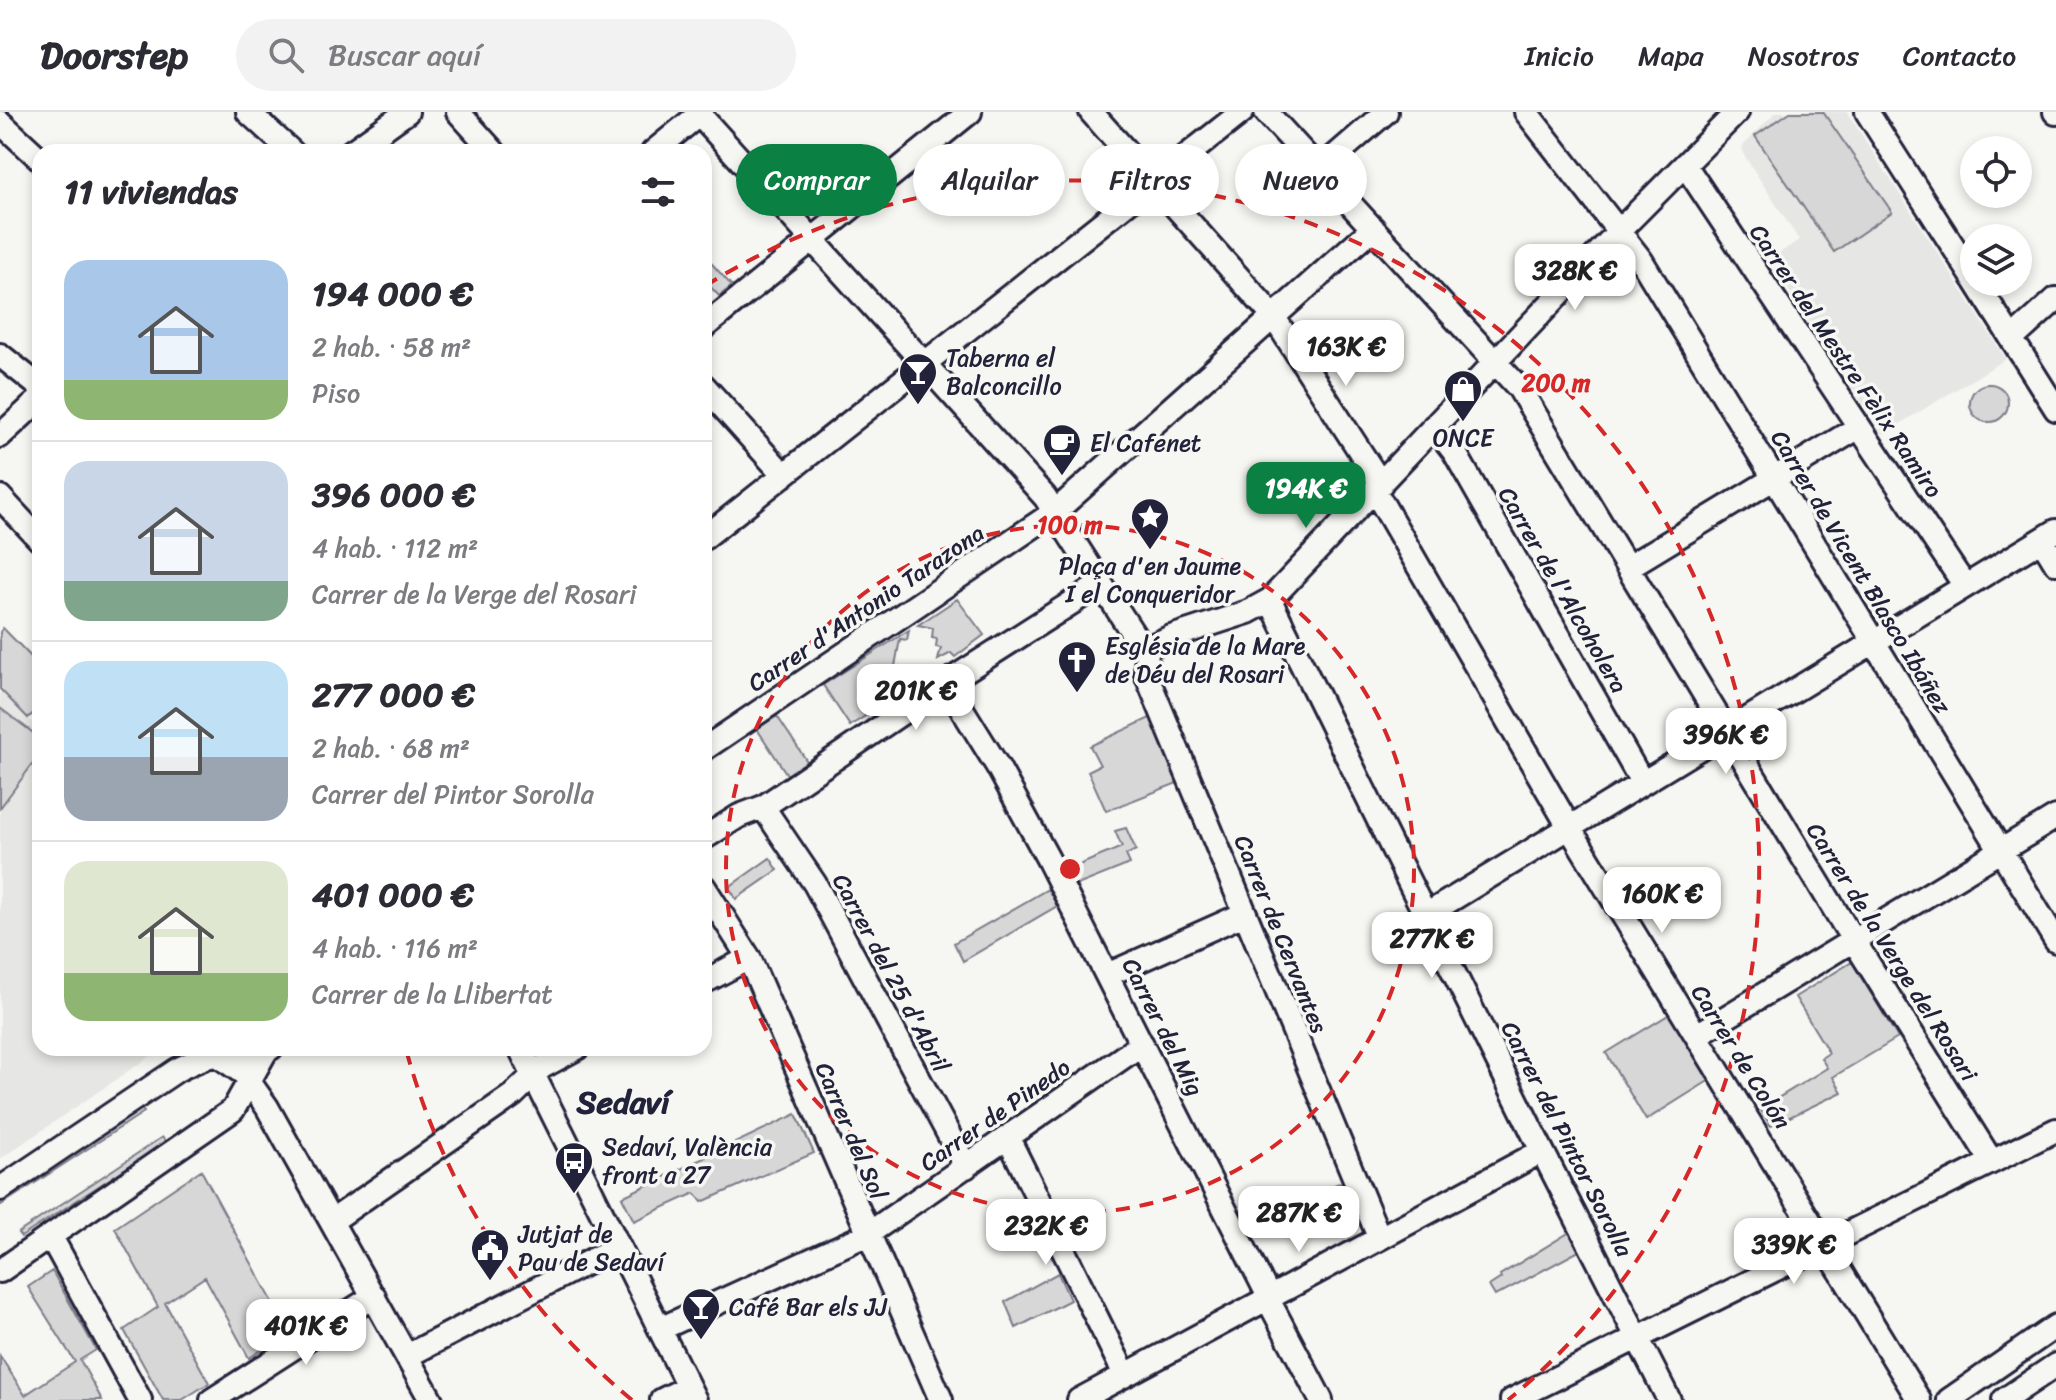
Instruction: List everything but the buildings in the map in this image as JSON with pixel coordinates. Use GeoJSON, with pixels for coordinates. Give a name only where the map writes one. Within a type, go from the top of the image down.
{"type":"FeatureCollection","features":[{"type":"Feature","properties":{"kind":"street"},"geometry":{"type":"LineString","coordinates":[[248,112],[283,144]]}},
{"type":"Feature","properties":{"kind":"street"},"geometry":{"type":"LineString","coordinates":[[362,144],[407,112]]}},
{"type":"Feature","properties":{"kind":"street"},"geometry":{"type":"LineString","coordinates":[[458,112],[487,144]]}},
{"type":"Feature","properties":{"kind":"street"},"geometry":{"type":"LineString","coordinates":[[712,321],[970,112]]}},
{"type":"Feature","properties":{"kind":"street","name":"Carrer de Colón"},"geometry":{"type":"LineString","coordinates":[[1091,112],[1118,144]]}},
{"type":"Feature","properties":{"kind":"street"},"geometry":{"type":"LineString","coordinates":[[1201,144],[1242,112]]}},
{"type":"Feature","properties":{"kind":"street","name":"Carrer de la Verge del Rosari"},"geometry":{"type":"LineString","coordinates":[[1266,112],[1295,144]]}},
{"type":"Feature","properties":{"kind":"street"},"geometry":{"type":"LineString","coordinates":[[1349,144],[1386,112]]}},
{"type":"Feature","properties":{"kind":"street","name":"Carrer de Vicent Blasco Ibáñez"},"geometry":{"type":"LineString","coordinates":[[1526,112],[1641,260],[2056,941]]}},
{"type":"Feature","properties":{"kind":"street"},"geometry":{"type":"LineString","coordinates":[[662,144],[699,113],[1056,511],[1139,643],[1147,648],[1248,612],[1270,600],[1620,230],[1737,112]]}},
{"type":"Feature","properties":{"kind":"street"},"geometry":{"type":"LineString","coordinates":[[1867,112],[1960,257]]}},
{"type":"Feature","properties":{"kind":"street"},"geometry":{"type":"LineString","coordinates":[[0,122],[32,152]]}},
{"type":"Feature","properties":{"kind":"street","name":"Carrer del Mestre Fèlix Ramiro"},"geometry":{"type":"LineString","coordinates":[[1685,165],[1965,586]]}},
{"type":"Feature","properties":{"kind":"street"},"geometry":{"type":"LineString","coordinates":[[712,532],[1110,216]]}},
{"type":"Feature","properties":{"kind":"street","name":"Carrer de Colón"},"geometry":{"type":"LineString","coordinates":[[1182,216],[1273,316],[1378,487],[1569,827],[1919,1400]]}},
{"type":"Feature","properties":{"kind":"street","name":"Carrer de la Verge del Rosari"},"geometry":{"type":"LineString","coordinates":[[1362,216],[1519,388],[1725,731],[1992,1162]]}},
{"type":"Feature","properties":{"kind":"street"},"geometry":{"type":"LineString","coordinates":[[1056,511],[1373,228]]}},
{"type":"Feature","properties":{"kind":"street"},"geometry":{"type":"LineString","coordinates":[[1985,296],[2056,409]]}},
{"type":"Feature","properties":{"kind":"street"},"geometry":{"type":"LineString","coordinates":[[2012,339],[2056,299]]}},
{"type":"Feature","properties":{"kind":"street"},"geometry":{"type":"LineString","coordinates":[[0,355],[32,381]]}},
{"type":"Feature","properties":{"kind":"street"},"geometry":{"type":"LineString","coordinates":[[712,395],[784,475]]}},
{"type":"Feature","properties":{"kind":"street"},"geometry":{"type":"LineString","coordinates":[[0,436],[32,406]]}},
{"type":"Feature","properties":{"kind":"street","name":"Carrer de l'Alcoholera"},"geometry":{"type":"LineString","coordinates":[[1434,426],[1455,453],[1642,782]]}},
{"type":"Feature","properties":{"kind":"street"},"geometry":{"type":"LineString","coordinates":[[1628,567],[1859,427]]}},
{"type":"Feature","properties":{"kind":"street"},"geometry":{"type":"LineString","coordinates":[[0,497],[32,531]]}},
{"type":"Feature","properties":{"kind":"street","name":"Carrer d'Antonio Tarazona"},"geometry":{"type":"LineString","coordinates":[[712,744],[1056,511]]}},
{"type":"Feature","properties":{"kind":"street"},"geometry":{"type":"LineString","coordinates":[[1426,915],[2049,536],[2056,563]]}},
{"type":"Feature","properties":{"kind":"street"},"geometry":{"type":"LineString","coordinates":[[712,833],[739,816],[763,807],[946,683],[1101,584]]}},
{"type":"Feature","properties":{"kind":"street","name":"Carrer del Pintor Sorolla"},"geometry":{"type":"LineString","coordinates":[[1270,600],[1542,1151],[1669,1400]]}},
{"type":"Feature","properties":{"kind":"street","name":"Carrer de Cervantes"},"geometry":{"type":"LineString","coordinates":[[1147,648],[1146,674],[1379,1237]]}},
{"type":"Feature","properties":{"kind":"street","name":"Carrer del Mig"},"geometry":{"type":"LineString","coordinates":[[946,683],[998,767],[1107,975],[1321,1400]]}},
{"type":"Feature","properties":{"kind":"street","name":"Carrer del 25 d'Abril"},"geometry":{"type":"LineString","coordinates":[[763,807],[815,884],[966,1167]]}},
{"type":"Feature","properties":{"kind":"street"},"geometry":{"type":"LineString","coordinates":[[1697,1035],[2056,817]]}},
{"type":"Feature","properties":{"kind":"street","name":"Carrer del Sol"},"geometry":{"type":"LineString","coordinates":[[712,900],[749,958],[941,1400]]}},
{"type":"Feature","properties":{"kind":"street"},"geometry":{"type":"LineString","coordinates":[[1107,975],[1244,914]]}},
{"type":"Feature","properties":{"kind":"street"},"geometry":{"type":"LineString","coordinates":[[712,978],[749,958]]}},
{"type":"Feature","properties":{"kind":"street","name":"Carrer de Pinedo"},"geometry":{"type":"LineString","coordinates":[[660,1329],[868,1234],[1142,1044]]}},
{"type":"Feature","properties":{"kind":"street"},"geometry":{"type":"LineString","coordinates":[[0,1189],[177,1070],[208,1056]]}},
{"type":"Feature","properties":{"kind":"street"},"geometry":{"type":"LineString","coordinates":[[219,1056],[237,1068],[267,1107],[431,1400]]}},
{"type":"Feature","properties":{"kind":"street"},"geometry":{"type":"LineString","coordinates":[[0,1271],[233,1110],[266,1056]]}},
{"type":"Feature","properties":{"kind":"street"},"geometry":{"type":"LineString","coordinates":[[524,1056],[691,1393],[662,1400]]}},
{"type":"Feature","properties":{"kind":"street"},"geometry":{"type":"LineString","coordinates":[[332,1221],[513,1095],[533,1074],[563,1056]]}},
{"type":"Feature","properties":{"kind":"street"},"geometry":{"type":"LineString","coordinates":[[1512,1400],[2056,1130]]}},
{"type":"Feature","properties":{"kind":"street"},"geometry":{"type":"LineString","coordinates":[[1008,1138],[1125,1375]]}},
{"type":"Feature","properties":{"kind":"street"},"geometry":{"type":"LineString","coordinates":[[1079,1400],[1542,1151]]}},
{"type":"Feature","properties":{"kind":"street"},"geometry":{"type":"LineString","coordinates":[[51,1237],[140,1400]]}},
{"type":"Feature","properties":{"kind":"street"},"geometry":{"type":"LineString","coordinates":[[407,1356],[617,1247]]}},
{"type":"Feature","properties":{"kind":"street"},"geometry":{"type":"LineString","coordinates":[[212,1400],[374,1296]]}},
{"type":"Feature","properties":{"kind":"street"},"geometry":{"type":"LineString","coordinates":[[1949,1400],[2056,1326]]}},
{"type":"Feature","properties":{"kind":"street"},"geometry":{"type":"LineString","coordinates":[[2004,1400],[2056,1365]]}},
{"type":"Feature","properties":{"kind":"shaded area"},"geometry":{"type":"Polygon","coordinates":[[[1776,112],[1847,112],[1960,288],[1960,296],[1965,296],[2006,359],[1883,434],[1769,260],[1799,240],[1744,155],[1742,147],[1776,112]]]}},
{"type":"Feature","properties":{"kind":"shaded area"},"geometry":{"type":"Polygon","coordinates":[[[1790,112],[1823,112],[1892,212],[1834,252],[1755,136],[1790,112]]]}},
{"type":"Feature","properties":{"kind":"shaded area"},"geometry":{"type":"Polygon","coordinates":[[[712,264],[732,286],[719,296],[712,289],[712,264]]]}},
{"type":"Feature","properties":{"kind":"shaded area"},"geometry":{"type":"Polygon","coordinates":[[[1989,384],[2003,389],[2008,403],[2003,417],[1989,422],[1975,417],[1970,403],[1975,389],[1989,384]]]}},
{"type":"Feature","properties":{"kind":"shaded area"},"geometry":{"type":"Polygon","coordinates":[[[957,599],[984,635],[955,657],[951,653],[938,660],[941,648],[936,647],[937,639],[932,638],[933,628],[918,625],[957,599]]]}},
{"type":"Feature","properties":{"kind":"shaded area"},"geometry":{"type":"Polygon","coordinates":[[[3,628],[32,658],[32,714],[28,718],[0,689],[0,632],[3,628]]]}},
{"type":"Feature","properties":{"kind":"shaded area"},"geometry":{"type":"Polygon","coordinates":[[[909,630],[907,640],[900,639],[893,677],[919,680],[850,726],[823,685],[909,630]]]}},
{"type":"Feature","properties":{"kind":"shaded area"},"geometry":{"type":"Polygon","coordinates":[[[0,689],[32,722],[32,1056],[150,1056],[0,1159],[0,689]]]}},
{"type":"Feature","properties":{"kind":"shaded area"},"geometry":{"type":"Polygon","coordinates":[[[0,708],[32,732],[32,765],[0,808],[0,708]]]}},
{"type":"Feature","properties":{"kind":"shaded area"},"geometry":{"type":"Polygon","coordinates":[[[777,716],[812,769],[792,782],[757,729],[777,716]]]}},
{"type":"Feature","properties":{"kind":"shaded area"},"geometry":{"type":"Polygon","coordinates":[[[1154,716],[1180,782],[1106,811],[1088,771],[1100,765],[1090,746],[1154,716]]]}},
{"type":"Feature","properties":{"kind":"shaded area"},"geometry":{"type":"Polygon","coordinates":[[[1126,828],[1136,850],[1126,855],[1130,864],[1075,886],[1067,870],[1122,847],[1115,831],[1126,828]]]}},
{"type":"Feature","properties":{"kind":"shaded area"},"geometry":{"type":"Polygon","coordinates":[[[770,858],[778,870],[736,899],[729,887],[770,858]]]}},
{"type":"Feature","properties":{"kind":"shaded area"},"geometry":{"type":"Polygon","coordinates":[[[1048,889],[1057,906],[963,961],[954,943],[1048,889]]]}},
{"type":"Feature","properties":{"kind":"shaded area"},"geometry":{"type":"Polygon","coordinates":[[[1852,962],[1898,1038],[1833,1077],[1842,1092],[1771,1126],[1760,1109],[1827,1068],[1821,1058],[1829,1053],[1795,997],[1852,962]]]}},
{"type":"Feature","properties":{"kind":"shaded area"},"geometry":{"type":"Polygon","coordinates":[[[1670,1014],[1710,1080],[1646,1120],[1606,1053],[1670,1014]]]}},
{"type":"Feature","properties":{"kind":"shaded area"},"geometry":{"type":"Polygon","coordinates":[[[141,1108],[144,1112],[1,1205],[0,1203],[141,1108]]]}},
{"type":"Feature","properties":{"kind":"shaded area"},"geometry":{"type":"Polygon","coordinates":[[[796,1114],[814,1153],[702,1202],[695,1193],[634,1221],[622,1197],[796,1114]]]}},
{"type":"Feature","properties":{"kind":"shaded area"},"geometry":{"type":"Polygon","coordinates":[[[162,1137],[166,1142],[21,1237],[18,1233],[162,1137]]]}},
{"type":"Feature","properties":{"kind":"shaded area"},"geometry":{"type":"Polygon","coordinates":[[[201,1170],[289,1332],[249,1358],[205,1277],[165,1303],[209,1383],[182,1400],[163,1400],[124,1330],[158,1307],[115,1228],[201,1170]]]}},
{"type":"Feature","properties":{"kind":"shaded area"},"geometry":{"type":"Polygon","coordinates":[[[1346,1180],[1359,1208],[1310,1230],[1297,1201],[1346,1180]]]}},
{"type":"Feature","properties":{"kind":"shaded area"},"geometry":{"type":"Polygon","coordinates":[[[1570,1232],[1579,1251],[1495,1296],[1489,1286],[1501,1278],[1500,1275],[1570,1232]]]}},
{"type":"Feature","properties":{"kind":"shaded area"},"geometry":{"type":"Polygon","coordinates":[[[52,1271],[96,1350],[80,1360],[102,1400],[0,1400],[0,1356],[25,1395],[75,1362],[28,1287],[52,1271]]]}},
{"type":"Feature","properties":{"kind":"shaded area"},"geometry":{"type":"Polygon","coordinates":[[[1058,1273],[1070,1300],[1016,1328],[1005,1302],[1058,1273]]]}},
{"type":"Feature","properties":{"kind":"place","name":"Taberna el Balconcillo"},"geometry":{"type":"Point","coordinates":[918,406]}},
{"type":"Feature","properties":{"kind":"place","name":"ONCE"},"geometry":{"type":"Point","coordinates":[1463,423]}},
{"type":"Feature","properties":{"kind":"place","name":"El Cafenet"},"geometry":{"type":"Point","coordinates":[1062,477]}},
{"type":"Feature","properties":{"kind":"place","name":"Plaça d'en Jaume I el Conqueridor"},"geometry":{"type":"Point","coordinates":[1150,551]}},
{"type":"Feature","properties":{"kind":"place","name":"Església de la Mare de Déu del Rosari"},"geometry":{"type":"Point","coordinates":[1077,694]}},
{"type":"Feature","properties":{"kind":"place","name":"Sedaví, València front a 27"},"geometry":{"type":"Point","coordinates":[574,1195]}},
{"type":"Feature","properties":{"kind":"place","name":"Jutjat de Pau de Sedaví"},"geometry":{"type":"Point","coordinates":[490,1282]}},
{"type":"Feature","properties":{"kind":"place","name":"Café Bar els JJ"},"geometry":{"type":"Point","coordinates":[701,1341]}},
{"type":"Feature","properties":{"kind":"district","name":"Sedaví"},"geometry":{"type":"Point","coordinates":[623,1102]}}]}
